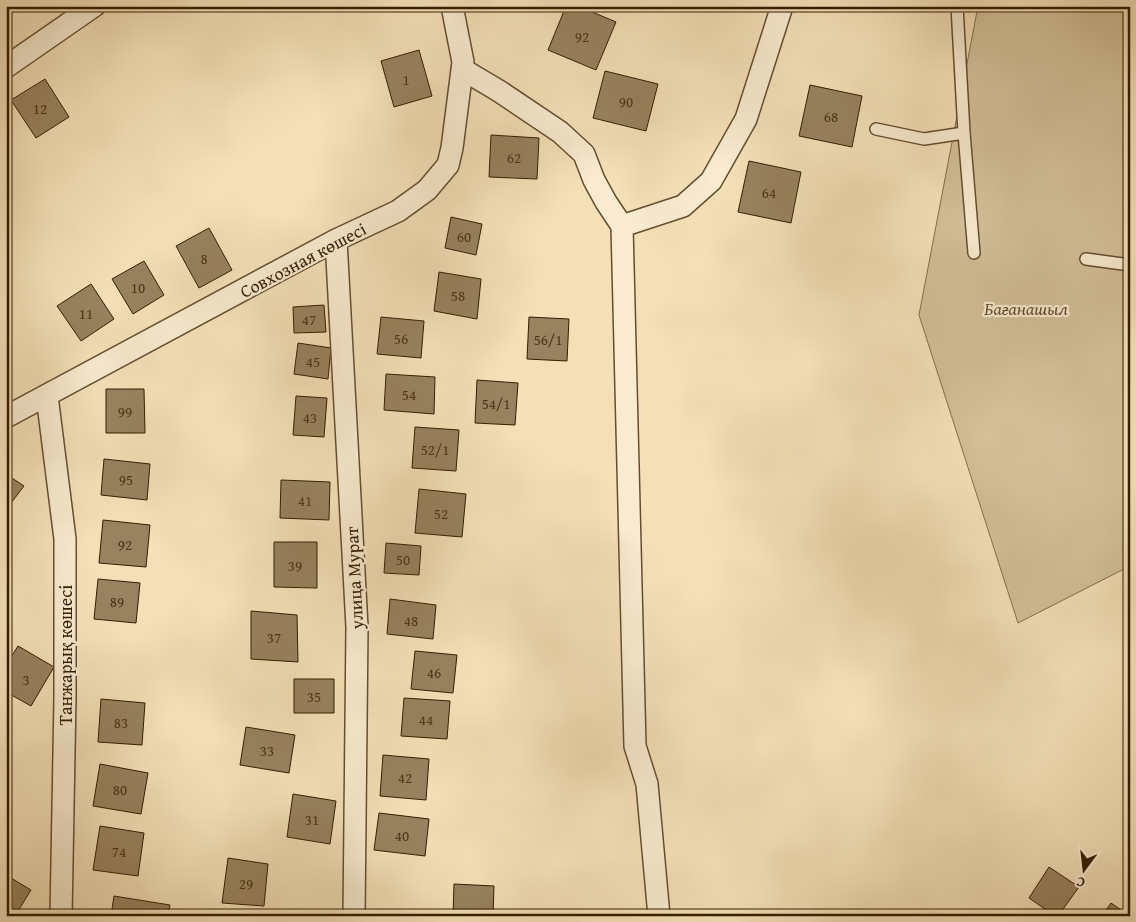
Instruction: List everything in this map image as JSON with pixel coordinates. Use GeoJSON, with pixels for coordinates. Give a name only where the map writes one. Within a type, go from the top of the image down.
{"type":"FeatureCollection","features":[{"type":"Feature","properties":{"kind":"street"},"geometry":{"type":"LineString","coordinates":[[6,67],[94,6]]}},
{"type":"Feature","properties":{"kind":"street","name":"Совхозная көшесі"},"geometry":{"type":"LineString","coordinates":[[6,417],[336,240],[398,211],[428,190],[448,165],[452,148],[462,62],[452,6]]}},
{"type":"Feature","properties":{"kind":"street"},"geometry":{"type":"LineString","coordinates":[[622,226],[683,206],[710,181],[746,119],[782,6]]}},
{"type":"Feature","properties":{"kind":"street"},"geometry":{"type":"LineString","coordinates":[[462,69],[560,132],[584,154],[594,180],[622,226],[635,746],[647,784],[659,916]]}},
{"type":"Feature","properties":{"kind":"street","name":"улица Мурат"},"geometry":{"type":"LineString","coordinates":[[336,240],[357,626],[354,916]]}},
{"type":"Feature","properties":{"kind":"street","name":"Танжарық көшесі"},"geometry":{"type":"LineString","coordinates":[[47,396],[65,539],[66,698],[61,916]]}},
{"type":"Feature","properties":{"kind":"lane"},"geometry":{"type":"LineString","coordinates":[[957,6],[964,133],[974,253]]}},
{"type":"Feature","properties":{"kind":"lane"},"geometry":{"type":"LineString","coordinates":[[876,129],[924,139],[964,133]]}},
{"type":"Feature","properties":{"kind":"lane"},"geometry":{"type":"LineString","coordinates":[[1086,259],[1130,265]]}},
{"type":"Feature","properties":{"kind":"green space","name":"Бағанашыл"},"geometry":{"type":"Polygon","coordinates":[[[978,6],[1130,6],[1130,566],[1018,623],[919,315],[978,6]]]}},
{"type":"Feature","properties":{"kind":"building"},"geometry":{"type":"Polygon","coordinates":[[[566,6],[578,6],[616,22],[596,70],[548,50],[566,6]]]}},
{"type":"Feature","properties":{"kind":"building"},"geometry":{"type":"Polygon","coordinates":[[[834,6],[883,6],[883,9],[834,6]]]}},
{"type":"Feature","properties":{"kind":"building"},"geometry":{"type":"Polygon","coordinates":[[[419,50],[432,96],[394,107],[381,61],[419,50]]]}},
{"type":"Feature","properties":{"kind":"building"},"geometry":{"type":"Polygon","coordinates":[[[605,71],[658,84],[646,131],[593,118],[605,71]]]}},
{"type":"Feature","properties":{"kind":"building"},"geometry":{"type":"Polygon","coordinates":[[[45,79],[69,117],[36,138],[11,100],[45,79]]]}},
{"type":"Feature","properties":{"kind":"building"},"geometry":{"type":"Polygon","coordinates":[[[810,85],[862,96],[852,147],[799,136],[810,85]]]}},
{"type":"Feature","properties":{"kind":"building"},"geometry":{"type":"Polygon","coordinates":[[[491,135],[539,138],[537,179],[489,177],[491,135]]]}},
{"type":"Feature","properties":{"kind":"building"},"geometry":{"type":"Polygon","coordinates":[[[749,161],[801,172],[791,223],[738,212],[749,161]]]}},
{"type":"Feature","properties":{"kind":"building"},"geometry":{"type":"Polygon","coordinates":[[[451,217],[482,224],[476,255],[445,248],[451,217]]]}},
{"type":"Feature","properties":{"kind":"building"},"geometry":{"type":"Polygon","coordinates":[[[209,228],[232,270],[199,288],[176,246],[209,228]]]}},
{"type":"Feature","properties":{"kind":"building"},"geometry":{"type":"Polygon","coordinates":[[[144,261],[164,295],[133,314],[112,279],[144,261]]]}},
{"type":"Feature","properties":{"kind":"building"},"geometry":{"type":"Polygon","coordinates":[[[439,272],[481,279],[477,319],[434,311],[439,272]]]}},
{"type":"Feature","properties":{"kind":"building"},"geometry":{"type":"Polygon","coordinates":[[[91,284],[114,319],[81,341],[57,306],[91,284]]]}},
{"type":"Feature","properties":{"kind":"building"},"geometry":{"type":"Polygon","coordinates":[[[324,305],[326,332],[294,333],[293,307],[324,305]]]}},
{"type":"Feature","properties":{"kind":"building"},"geometry":{"type":"Polygon","coordinates":[[[381,317],[424,321],[421,358],[377,354],[381,317]]]}},
{"type":"Feature","properties":{"kind":"building"},"geometry":{"type":"Polygon","coordinates":[[[529,317],[569,319],[567,361],[527,359],[529,317]]]}},
{"type":"Feature","properties":{"kind":"building"},"geometry":{"type":"Polygon","coordinates":[[[298,343],[331,348],[328,379],[294,374],[298,343]]]}},
{"type":"Feature","properties":{"kind":"building"},"geometry":{"type":"Polygon","coordinates":[[[386,374],[435,377],[434,414],[384,410],[386,374]]]}},
{"type":"Feature","properties":{"kind":"building"},"geometry":{"type":"Polygon","coordinates":[[[477,380],[518,383],[515,425],[475,423],[477,380]]]}},
{"type":"Feature","properties":{"kind":"building"},"geometry":{"type":"Polygon","coordinates":[[[106,389],[144,389],[145,433],[106,433],[106,389]]]}},
{"type":"Feature","properties":{"kind":"building"},"geometry":{"type":"Polygon","coordinates":[[[296,396],[327,398],[324,437],[293,435],[296,396]]]}},
{"type":"Feature","properties":{"kind":"building"},"geometry":{"type":"Polygon","coordinates":[[[415,427],[459,430],[456,471],[412,468],[415,427]]]}},
{"type":"Feature","properties":{"kind":"building"},"geometry":{"type":"Polygon","coordinates":[[[104,459],[150,464],[147,500],[101,495],[104,459]]]}},
{"type":"Feature","properties":{"kind":"building"},"geometry":{"type":"Polygon","coordinates":[[[9,476],[24,486],[8,507],[6,506],[6,479],[9,476]]]}},
{"type":"Feature","properties":{"kind":"building"},"geometry":{"type":"Polygon","coordinates":[[[281,480],[330,482],[329,520],[280,518],[281,480]]]}},
{"type":"Feature","properties":{"kind":"building"},"geometry":{"type":"Polygon","coordinates":[[[419,489],[466,494],[462,537],[415,533],[419,489]]]}},
{"type":"Feature","properties":{"kind":"building"},"geometry":{"type":"Polygon","coordinates":[[[103,520],[150,525],[146,567],[99,563],[103,520]]]}},
{"type":"Feature","properties":{"kind":"building"},"geometry":{"type":"Polygon","coordinates":[[[274,542],[317,542],[317,588],[274,587],[274,542]]]}},
{"type":"Feature","properties":{"kind":"building"},"geometry":{"type":"Polygon","coordinates":[[[386,543],[421,546],[419,575],[384,573],[386,543]]]}},
{"type":"Feature","properties":{"kind":"building"},"geometry":{"type":"Polygon","coordinates":[[[98,579],[140,583],[136,623],[94,619],[98,579]]]}},
{"type":"Feature","properties":{"kind":"building"},"geometry":{"type":"Polygon","coordinates":[[[390,599],[436,605],[433,639],[387,634],[390,599]]]}},
{"type":"Feature","properties":{"kind":"building"},"geometry":{"type":"Polygon","coordinates":[[[251,611],[297,615],[298,662],[251,659],[251,611]]]}},
{"type":"Feature","properties":{"kind":"building"},"geometry":{"type":"Polygon","coordinates":[[[18,646],[54,667],[31,706],[6,692],[6,665],[18,646]]]}},
{"type":"Feature","properties":{"kind":"building"},"geometry":{"type":"Polygon","coordinates":[[[415,651],[457,655],[453,693],[411,689],[415,651]]]}},
{"type":"Feature","properties":{"kind":"building"},"geometry":{"type":"Polygon","coordinates":[[[294,679],[334,679],[334,713],[294,713],[294,679]]]}},
{"type":"Feature","properties":{"kind":"building"},"geometry":{"type":"Polygon","coordinates":[[[404,698],[450,701],[447,739],[401,736],[404,698]]]}},
{"type":"Feature","properties":{"kind":"building"},"geometry":{"type":"Polygon","coordinates":[[[101,699],[145,703],[142,745],[98,742],[101,699]]]}},
{"type":"Feature","properties":{"kind":"building"},"geometry":{"type":"Polygon","coordinates":[[[246,727],[295,735],[289,773],[240,765],[246,727]]]}},
{"type":"Feature","properties":{"kind":"building"},"geometry":{"type":"Polygon","coordinates":[[[383,755],[429,759],[426,800],[380,796],[383,755]]]}},
{"type":"Feature","properties":{"kind":"building"},"geometry":{"type":"Polygon","coordinates":[[[100,764],[148,773],[141,814],[93,806],[100,764]]]}},
{"type":"Feature","properties":{"kind":"building"},"geometry":{"type":"Polygon","coordinates":[[[293,794],[336,801],[330,844],[287,837],[293,794]]]}},
{"type":"Feature","properties":{"kind":"building"},"geometry":{"type":"Polygon","coordinates":[[[379,813],[429,819],[425,856],[374,850],[379,813]]]}},
{"type":"Feature","properties":{"kind":"building"},"geometry":{"type":"Polygon","coordinates":[[[100,826],[144,833],[138,876],[93,870],[100,826]]]}},
{"type":"Feature","properties":{"kind":"building"},"geometry":{"type":"Polygon","coordinates":[[[228,858],[268,864],[264,906],[222,903],[228,858]]]}},
{"type":"Feature","properties":{"kind":"building"},"geometry":{"type":"Polygon","coordinates":[[[1049,867],[1079,887],[1058,916],[1055,916],[1029,898],[1049,867]]]}},
{"type":"Feature","properties":{"kind":"building"},"geometry":{"type":"Polygon","coordinates":[[[6,875],[31,890],[15,916],[6,916],[6,875]]]}},
{"type":"Feature","properties":{"kind":"building"},"geometry":{"type":"Polygon","coordinates":[[[454,884],[494,886],[493,916],[453,916],[454,884]]]}},
{"type":"Feature","properties":{"kind":"building"},"geometry":{"type":"Polygon","coordinates":[[[114,896],[170,905],[168,916],[111,916],[114,896]]]}},
{"type":"Feature","properties":{"kind":"building"},"geometry":{"type":"Polygon","coordinates":[[[1111,903],[1128,915],[1102,916],[1111,903]]]}}]}
